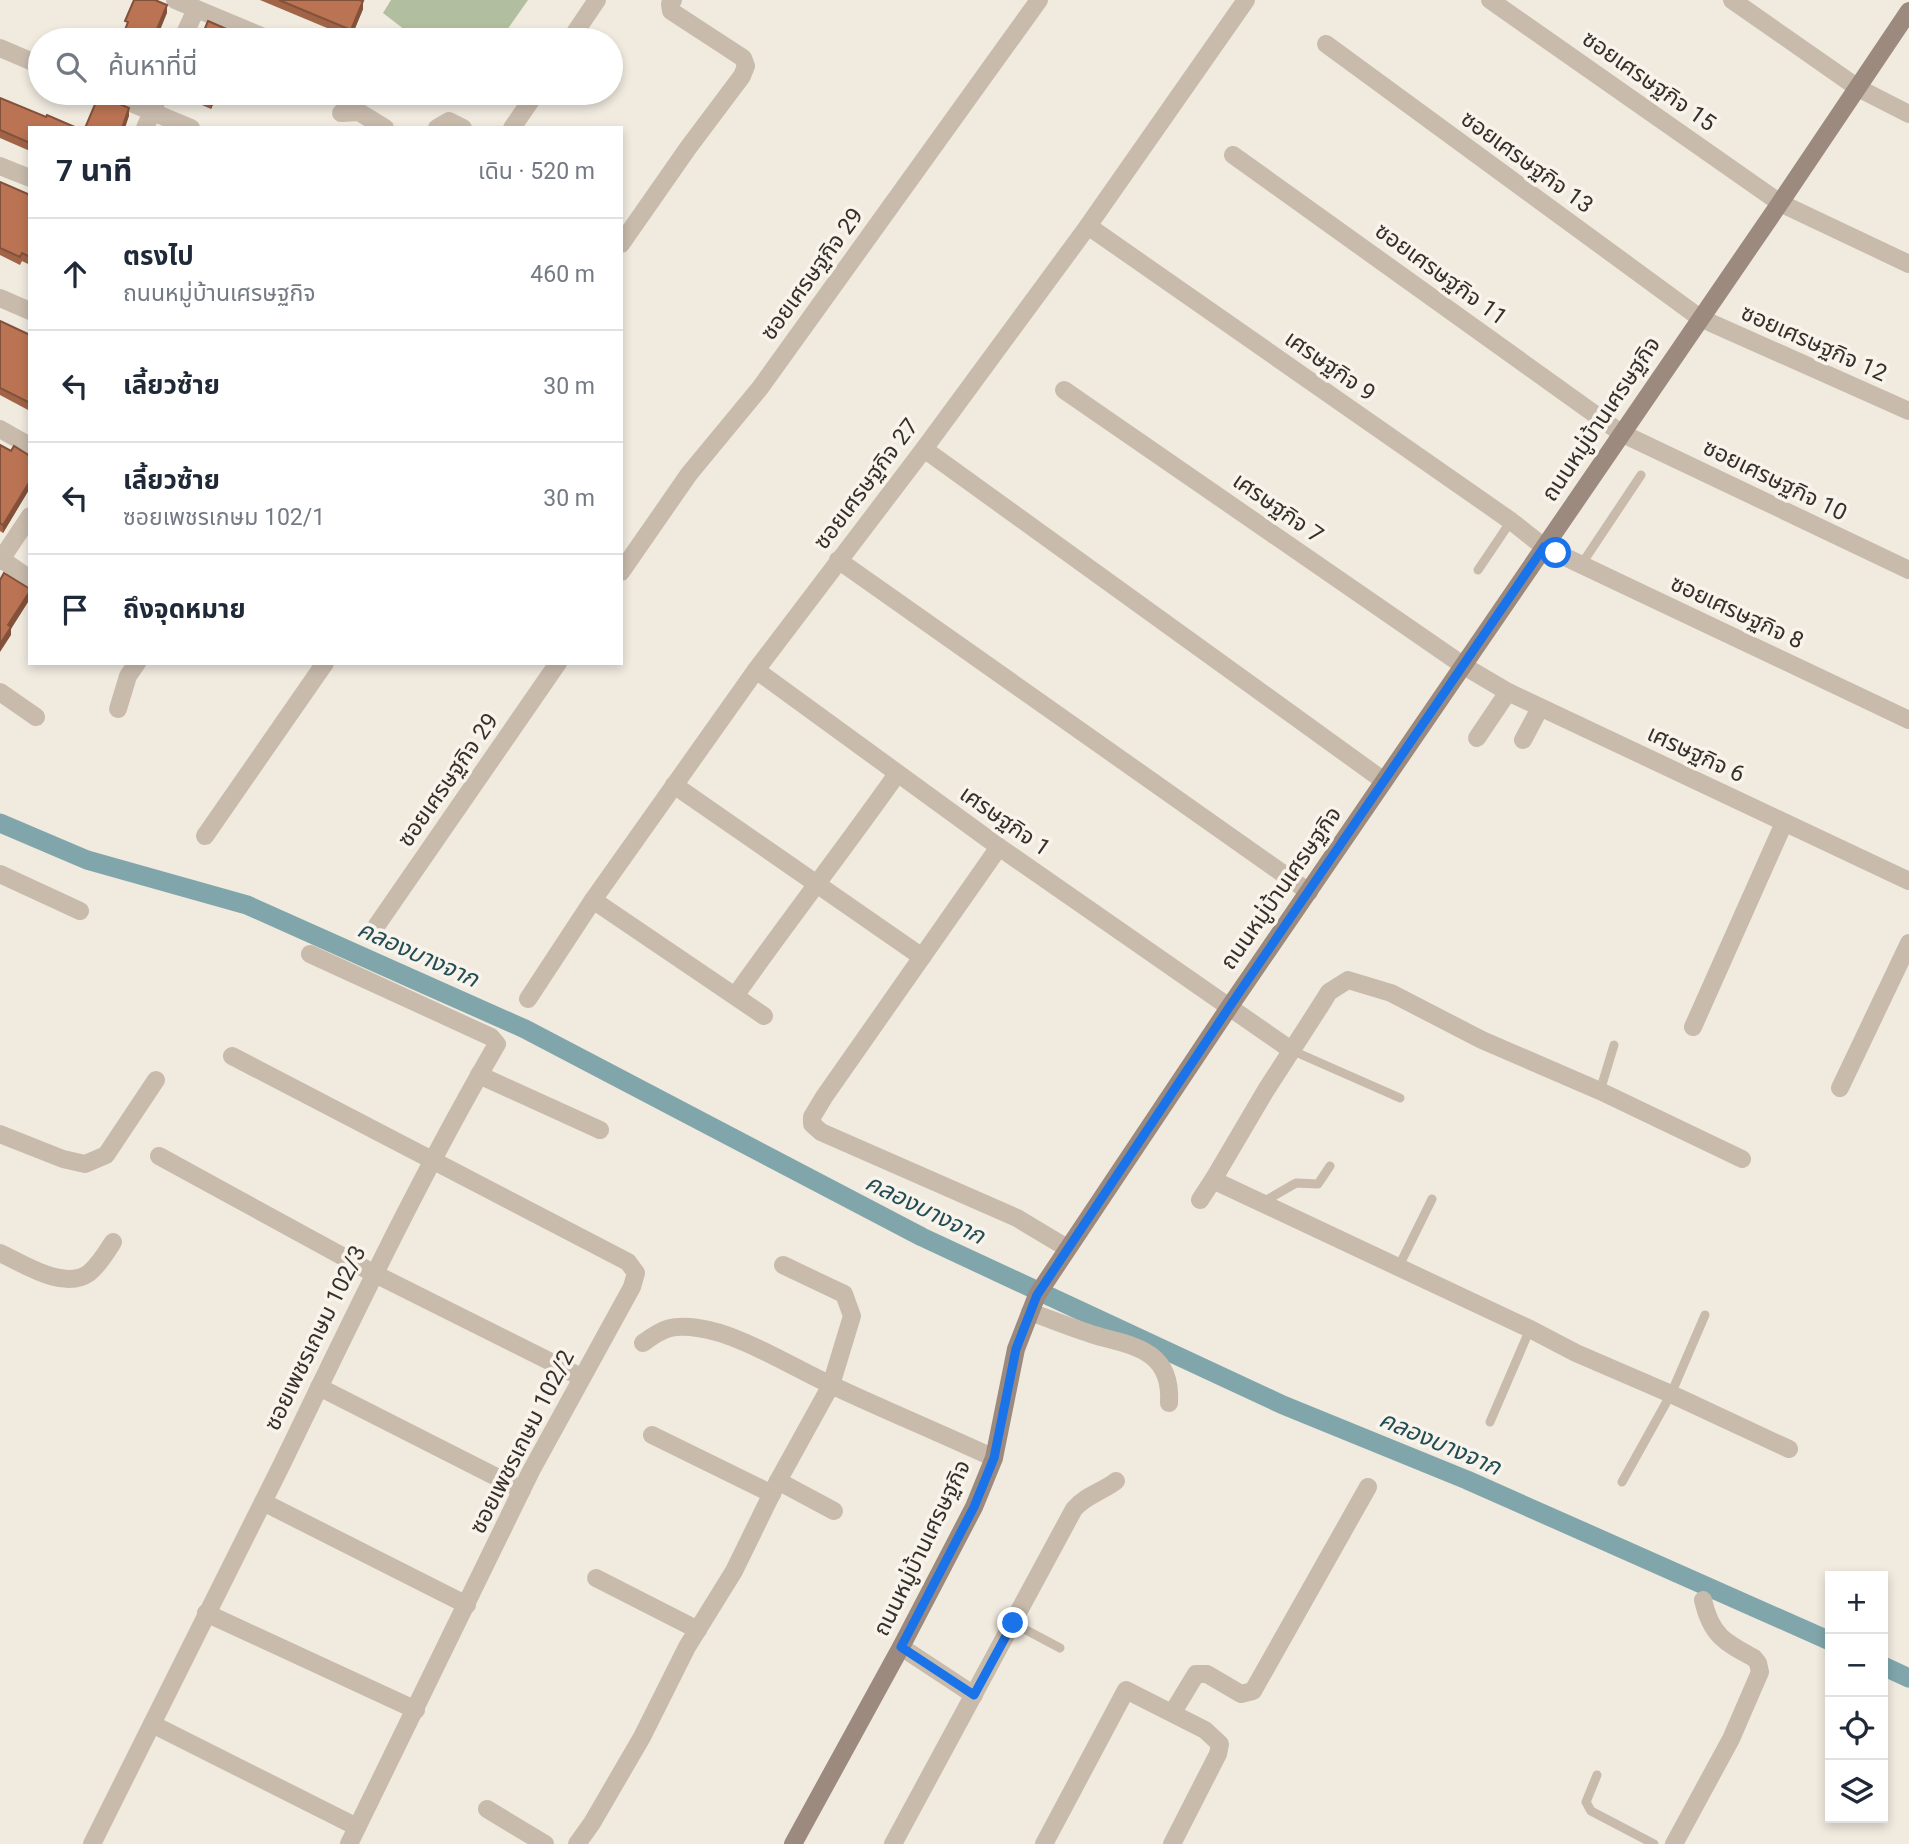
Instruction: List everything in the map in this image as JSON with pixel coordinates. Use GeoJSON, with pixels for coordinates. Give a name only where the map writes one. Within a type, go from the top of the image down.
{"type":"FeatureCollection","features":[{"type":"Feature","properties":{"kind":"street"},"geometry":{"type":"LineString","coordinates":[[175,0],[242,28]]}},
{"type":"Feature","properties":{"kind":"street"},"geometry":{"type":"LineString","coordinates":[[578,28],[597,0]]}},
{"type":"Feature","properties":{"kind":"street"},"geometry":{"type":"LineString","coordinates":[[623,241],[742,76],[746,66],[743,58],[671,11],[670,4],[673,0]]}},
{"type":"Feature","properties":{"kind":"street","name":"ซอยเศรษฐกิจ 29"},"geometry":{"type":"LineString","coordinates":[[623,569],[689,474],[768,377],[1039,0]]}},
{"type":"Feature","properties":{"kind":"street","name":"ซอยเศรษฐกิจ 27"},"geometry":{"type":"LineString","coordinates":[[528,999],[593,900],[756,670],[924,449],[1088,226],[1246,0]]}},
{"type":"Feature","properties":{"kind":"street","name":"ซอยเศรษฐกิจ 15"},"geometry":{"type":"LineString","coordinates":[[1490,0],[1780,203],[1909,264]]}},
{"type":"Feature","properties":{"kind":"street"},"geometry":{"type":"LineString","coordinates":[[1732,0],[1858,88],[1909,114]]}},
{"type":"Feature","properties":{"kind":"street"},"geometry":{"type":"LineString","coordinates":[[187,28],[195,9]]}},
{"type":"Feature","properties":{"kind":"street","name":"ถนนหมู่บ้านเศรษฐกิจ"},"geometry":{"type":"LineString","coordinates":[[793,1844],[974,1507],[994,1458],[1016,1349],[1037,1295],[1230,1006],[1909,11]]}},
{"type":"Feature","properties":{"kind":"street","name":"ซอยเศรษฐกิจ 13"},"geometry":{"type":"LineString","coordinates":[[1326,44],[1700,318]]}},
{"type":"Feature","properties":{"kind":"street"},"geometry":{"type":"LineString","coordinates":[[0,48],[28,60]]}},
{"type":"Feature","properties":{"kind":"street"},"geometry":{"type":"LineString","coordinates":[[126,105],[149,120],[180,126]]}},
{"type":"Feature","properties":{"kind":"street"},"geometry":{"type":"LineString","coordinates":[[513,126],[528,105]]}},
{"type":"Feature","properties":{"kind":"street"},"geometry":{"type":"LineString","coordinates":[[341,113],[359,112],[382,126]]}},
{"type":"Feature","properties":{"kind":"street"},"geometry":{"type":"LineString","coordinates":[[440,126],[449,121],[459,126]]}},
{"type":"Feature","properties":{"kind":"street","name":"ซอยเศรษฐกิจ 11"},"geometry":{"type":"LineString","coordinates":[[1233,155],[1621,433]]}},
{"type":"Feature","properties":{"kind":"street"},"geometry":{"type":"LineString","coordinates":[[0,166],[28,177]]}},
{"type":"Feature","properties":{"kind":"street","name":"เศรษฐกิจ 9"},"geometry":{"type":"LineString","coordinates":[[1088,226],[1511,521],[1544,547]]}},
{"type":"Feature","properties":{"kind":"street"},"geometry":{"type":"LineString","coordinates":[[0,298],[28,310]]}},
{"type":"Feature","properties":{"kind":"street","name":"ซอยเศรษฐกิจ 12"},"geometry":{"type":"LineString","coordinates":[[1700,318],[1909,411]]}},
{"type":"Feature","properties":{"kind":"street","name":"เศรษฐกิจ 7"},"geometry":{"type":"LineString","coordinates":[[1064,390],[1464,666]]}},
{"type":"Feature","properties":{"kind":"street"},"geometry":{"type":"LineString","coordinates":[[0,429],[28,445]]}},
{"type":"Feature","properties":{"kind":"street","name":"ซอยเศรษฐกิจ 10"},"geometry":{"type":"LineString","coordinates":[[1621,433],[1909,570]]}},
{"type":"Feature","properties":{"kind":"street"},"geometry":{"type":"LineString","coordinates":[[924,449],[1384,781]]}},
{"type":"Feature","properties":{"kind":"street"},"geometry":{"type":"LineString","coordinates":[[28,519],[0,560],[28,578]]}},
{"type":"Feature","properties":{"kind":"street","name":"ซอยเศรษฐกิจ 8"},"geometry":{"type":"LineString","coordinates":[[1544,547],[1909,720]]}},
{"type":"Feature","properties":{"kind":"street"},"geometry":{"type":"LineString","coordinates":[[838,560],[1309,892]]}},
{"type":"Feature","properties":{"kind":"street"},"geometry":{"type":"LineString","coordinates":[[118,709],[128,676],[136,665]]}},
{"type":"Feature","properties":{"kind":"street"},"geometry":{"type":"LineString","coordinates":[[205,836],[323,665]]}},
{"type":"Feature","properties":{"kind":"street","name":"ซอยเศรษฐกิจ 29"},"geometry":{"type":"LineString","coordinates":[[377,925],[557,665]]}},
{"type":"Feature","properties":{"kind":"street","name":"เศรษฐกิจ 6"},"geometry":{"type":"LineString","coordinates":[[1464,666],[1540,708],[1909,881]]}},
{"type":"Feature","properties":{"kind":"street","name":"เศรษฐกิจ 1"},"geometry":{"type":"LineString","coordinates":[[756,670],[999,847],[1291,1050]]}},
{"type":"Feature","properties":{"kind":"street"},"geometry":{"type":"LineString","coordinates":[[0,692],[36,717]]}},
{"type":"Feature","properties":{"kind":"street"},"geometry":{"type":"LineString","coordinates":[[1477,738],[1508,692]]}},
{"type":"Feature","properties":{"kind":"street"},"geometry":{"type":"LineString","coordinates":[[1522,740],[1540,708]]}},
{"type":"Feature","properties":{"kind":"street"},"geometry":{"type":"LineString","coordinates":[[735,996],[897,774]]}},
{"type":"Feature","properties":{"kind":"street"},"geometry":{"type":"LineString","coordinates":[[674,785],[922,957]]}},
{"type":"Feature","properties":{"kind":"street"},"geometry":{"type":"LineString","coordinates":[[1693,1027],[1784,823]]}},
{"type":"Feature","properties":{"kind":"street"},"geometry":{"type":"LineString","coordinates":[[999,847],[824,1097],[811,1117],[812,1125],[821,1132],[1017,1218],[1068,1248]]}},
{"type":"Feature","properties":{"kind":"street"},"geometry":{"type":"LineString","coordinates":[[0,874],[80,911]]}},
{"type":"Feature","properties":{"kind":"street"},"geometry":{"type":"LineString","coordinates":[[593,900],[764,1016]]}},
{"type":"Feature","properties":{"kind":"street"},"geometry":{"type":"LineString","coordinates":[[1840,1088],[1909,943]]}},
{"type":"Feature","properties":{"kind":"street","name":"ซอยเพชรเกษม 102/3"},"geometry":{"type":"LineString","coordinates":[[99,1842],[152,1724],[373,1273],[497,1044],[491,1037],[310,954]]}},
{"type":"Feature","properties":{"kind":"street"},"geometry":{"type":"LineString","coordinates":[[1200,1200],[1329,992],[1348,980],[1391,993],[1482,1040],[1600,1091],[1742,1159]]}},
{"type":"Feature","properties":{"kind":"street"},"geometry":{"type":"LineString","coordinates":[[232,1056],[433,1159]]}},
{"type":"Feature","properties":{"kind":"street"},"geometry":{"type":"LineString","coordinates":[[479,1075],[600,1130]]}},
{"type":"Feature","properties":{"kind":"street"},"geometry":{"type":"LineString","coordinates":[[0,1134],[63,1159],[85,1164],[106,1154],[156,1080]]}},
{"type":"Feature","properties":{"kind":"street"},"geometry":{"type":"LineString","coordinates":[[159,1156],[373,1273],[581,1377]]}},
{"type":"Feature","properties":{"kind":"street","name":"ซอยเพชรเกษม 102/2"},"geometry":{"type":"LineString","coordinates":[[349,1844],[522,1490],[632,1287],[636,1273],[628,1262],[433,1159]]}},
{"type":"Feature","properties":{"kind":"street"},"geometry":{"type":"LineString","coordinates":[[1213,1180],[1576,1353],[1789,1450]]}},
{"type":"Feature","properties":{"kind":"street"},"geometry":{"type":"LineString","coordinates":[[0,1253],[45,1273],[64,1279],[78,1278],[99,1264],[113,1242]]}},
{"type":"Feature","properties":{"kind":"street"},"geometry":{"type":"LineString","coordinates":[[577,1844],[642,1737],[698,1630],[734,1571],[775,1487],[831,1385],[852,1316],[844,1294],[783,1265]]}},
{"type":"Feature","properties":{"kind":"street"},"geometry":{"type":"LineString","coordinates":[[1030,1312],[1102,1337],[1128,1343],[1154,1357],[1169,1378],[1169,1403]]}},
{"type":"Feature","properties":{"kind":"street"},"geometry":{"type":"LineString","coordinates":[[643,1343],[662,1329],[678,1326],[701,1328],[741,1342],[994,1458]]}},
{"type":"Feature","properties":{"kind":"street"},"geometry":{"type":"LineString","coordinates":[[319,1387],[522,1490]]}},
{"type":"Feature","properties":{"kind":"street"},"geometry":{"type":"LineString","coordinates":[[652,1436],[834,1511]]}},
{"type":"Feature","properties":{"kind":"street"},"geometry":{"type":"LineString","coordinates":[[893,1844],[1074,1509],[1082,1501],[1116,1481]]}},
{"type":"Feature","properties":{"kind":"street"},"geometry":{"type":"LineString","coordinates":[[1173,1712],[1196,1674],[1207,1674],[1241,1694],[1253,1691],[1368,1487]]}},
{"type":"Feature","properties":{"kind":"street"},"geometry":{"type":"LineString","coordinates":[[263,1502],[467,1605]]}},
{"type":"Feature","properties":{"kind":"street"},"geometry":{"type":"LineString","coordinates":[[596,1578],[698,1630]]}},
{"type":"Feature","properties":{"kind":"street"},"geometry":{"type":"LineString","coordinates":[[1674,1844],[1731,1739],[1759,1672],[1754,1658],[1715,1632],[1708,1620],[1703,1600]]}},
{"type":"Feature","properties":{"kind":"street"},"geometry":{"type":"LineString","coordinates":[[206,1613],[416,1710]]}},
{"type":"Feature","properties":{"kind":"street"},"geometry":{"type":"LineString","coordinates":[[901,1647],[974,1695]]}},
{"type":"Feature","properties":{"kind":"street"},"geometry":{"type":"LineString","coordinates":[[1044,1844],[1126,1690],[1205,1730],[1215,1738],[1220,1749],[1172,1844]]}},
{"type":"Feature","properties":{"kind":"street"},"geometry":{"type":"LineString","coordinates":[[152,1724],[357,1827]]}},
{"type":"Feature","properties":{"kind":"street"},"geometry":{"type":"LineString","coordinates":[[487,1809],[545,1844]]}},
{"type":"Feature","properties":{"kind":"lane"},"geometry":{"type":"LineString","coordinates":[[1581,565],[1641,475]]}},
{"type":"Feature","properties":{"kind":"lane"},"geometry":{"type":"LineString","coordinates":[[1478,570],[1511,521]]}},
{"type":"Feature","properties":{"kind":"lane"},"geometry":{"type":"LineString","coordinates":[[1600,1091],[1614,1045]]}},
{"type":"Feature","properties":{"kind":"lane"},"geometry":{"type":"LineString","coordinates":[[1291,1050],[1400,1098]]}},
{"type":"Feature","properties":{"kind":"lane"},"geometry":{"type":"LineString","coordinates":[[1264,1202],[1296,1183],[1318,1184],[1330,1166]]}},
{"type":"Feature","properties":{"kind":"lane"},"geometry":{"type":"LineString","coordinates":[[1398,1268],[1432,1199]]}},
{"type":"Feature","properties":{"kind":"lane"},"geometry":{"type":"LineString","coordinates":[[1622,1482],[1671,1394],[1705,1315]]}},
{"type":"Feature","properties":{"kind":"lane"},"geometry":{"type":"LineString","coordinates":[[1490,1422],[1530,1329]]}},
{"type":"Feature","properties":{"kind":"lane"},"geometry":{"type":"LineString","coordinates":[[1013,1623],[1060,1648]]}},
{"type":"Feature","properties":{"kind":"lane"},"geometry":{"type":"LineString","coordinates":[[1597,1775],[1586,1802],[1591,1811],[1654,1844]]}},
{"type":"Feature","properties":{"kind":"green space"},"geometry":{"type":"Polygon","coordinates":[[[391,0],[528,0],[508,28],[402,28],[383,13],[391,0]]]}},
{"type":"Feature","properties":{"kind":"building"},"geometry":{"type":"Polygon","coordinates":[[[134,0],[155,0],[167,5],[158,28],[126,28],[128,22],[125,21],[134,0]]]}},
{"type":"Feature","properties":{"kind":"building"},"geometry":{"type":"Polygon","coordinates":[[[279,0],[363,1],[352,28],[279,0]]]}},
{"type":"Feature","properties":{"kind":"building"},"geometry":{"type":"Polygon","coordinates":[[[208,21],[224,28],[205,28],[208,21]]]}},
{"type":"Feature","properties":{"kind":"building"},"geometry":{"type":"Polygon","coordinates":[[[0,98],[72,126],[28,126],[28,142],[0,130],[0,98]]]}},
{"type":"Feature","properties":{"kind":"building"},"geometry":{"type":"Polygon","coordinates":[[[95,105],[122,105],[129,108],[123,126],[86,126],[95,105]]]}},
{"type":"Feature","properties":{"kind":"building"},"geometry":{"type":"Polygon","coordinates":[[[0,182],[28,194],[28,256],[22,253],[20,257],[0,248],[0,182]]]}},
{"type":"Feature","properties":{"kind":"building"},"geometry":{"type":"Polygon","coordinates":[[[0,321],[28,334],[28,402],[0,388],[0,321]]]}},
{"type":"Feature","properties":{"kind":"building"},"geometry":{"type":"Polygon","coordinates":[[[0,445],[11,451],[14,446],[28,455],[28,484],[3,525],[0,523],[0,445]]]}},
{"type":"Feature","properties":{"kind":"building"},"geometry":{"type":"Polygon","coordinates":[[[4,573],[28,588],[28,594],[8,625],[11,627],[0,644],[0,580],[4,573]]]}},
{"type":"Feature","properties":{"kind":"waterway","name":"คลองบางจาก"},"geometry":{"type":"LineString","coordinates":[[0,823],[87,860],[247,905],[525,1029],[922,1237],[1283,1405],[1467,1480],[1825,1639]]}},
{"type":"Feature","properties":{"kind":"waterway","name":"คลองบางจาก"},"geometry":{"type":"LineString","coordinates":[[1888,1668],[1909,1678]]}},
{"type":"Feature","properties":{"kind":"route"},"geometry":{"type":"LineString","coordinates":[[1013,1623],[974,1695],[901,1647],[974,1507],[994,1458],[1016,1349],[1037,1295],[1230,1006],[1544,547],[1556,553]]}}]}
